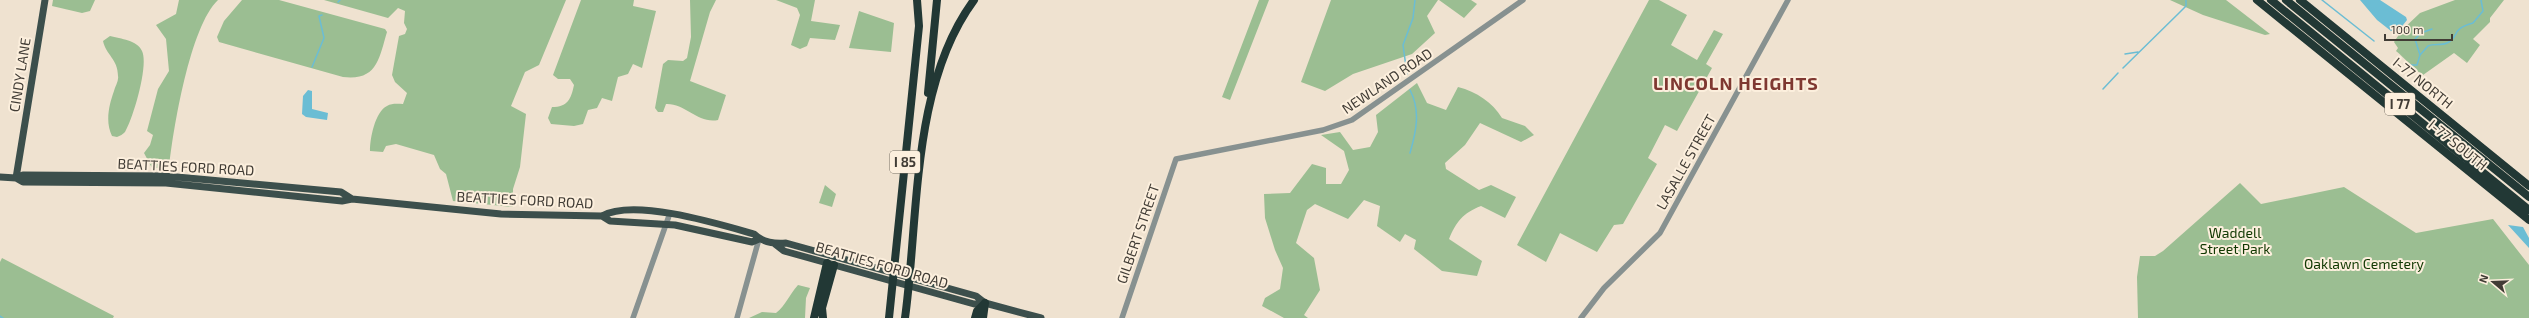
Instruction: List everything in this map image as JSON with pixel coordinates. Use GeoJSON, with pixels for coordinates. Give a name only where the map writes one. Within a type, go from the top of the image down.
{"type":"FeatureCollection","features":[{"type":"Feature","properties":{"kind":"highway"},"geometry":{"type":"LineString","coordinates":[[917,0],[919,26]]}},
{"type":"Feature","properties":{"kind":"highway","name":"I 85"},"geometry":{"type":"LineString","coordinates":[[889,318],[922,0]]}},
{"type":"Feature","properties":{"kind":"highway","name":"I 85"},"geometry":{"type":"LineString","coordinates":[[905,318],[937,0]]}},
{"type":"Feature","properties":{"kind":"highway"},"geometry":{"type":"LineString","coordinates":[[927,110],[950,40],[974,0]]}},
{"type":"Feature","properties":{"kind":"highway","name":"I-77 SOUTH"},"geometry":{"type":"LineString","coordinates":[[2257,0],[2529,220]]}},
{"type":"Feature","properties":{"kind":"highway","name":"I 77"},"geometry":{"type":"LineString","coordinates":[[2271,0],[2529,210]]}},
{"type":"Feature","properties":{"kind":"highway","name":"I 77"},"geometry":{"type":"LineString","coordinates":[[2286,0],[2529,197]]}},
{"type":"Feature","properties":{"kind":"highway","name":"I-77 NORTH"},"geometry":{"type":"LineString","coordinates":[[2300,0],[2529,186]]}},
{"type":"Feature","properties":{"kind":"highway"},"geometry":{"type":"LineString","coordinates":[[814,318],[830,264]]}},
{"type":"Feature","properties":{"kind":"highway"},"geometry":{"type":"LineString","coordinates":[[822,318],[822,308],[830,264]]}},
{"type":"Feature","properties":{"kind":"highway"},"geometry":{"type":"LineString","coordinates":[[883,318],[890,299]]}},
{"type":"Feature","properties":{"kind":"highway"},"geometry":{"type":"LineString","coordinates":[[975,318],[977,311],[985,303]]}},
{"type":"Feature","properties":{"kind":"highway"},"geometry":{"type":"LineString","coordinates":[[983,318],[985,303]]}},
{"type":"Feature","properties":{"kind":"highway"},"geometry":{"type":"LineString","coordinates":[[907,306],[909,318]]}},
{"type":"Feature","properties":{"kind":"main road","name":"CINDY LANE"},"geometry":{"type":"LineString","coordinates":[[16,178],[45,0]]}},
{"type":"Feature","properties":{"kind":"main road","name":"BEATTIES FORD ROAD"},"geometry":{"type":"LineString","coordinates":[[0,177],[16,178],[23,182],[166,183],[342,201],[352,199],[514,215],[602,216],[610,212],[670,213],[700,218],[754,234],[759,239],[775,244],[784,251],[974,304],[985,303],[1041,318]]}},
{"type":"Feature","properties":{"kind":"main road","name":"BEATTIES FORD ROAD"},"geometry":{"type":"LineString","coordinates":[[602,216],[610,221],[666,224],[752,242],[759,239]]}},
{"type":"Feature","properties":{"kind":"main road","name":"BEATTIES FORD ROAD"},"geometry":{"type":"LineString","coordinates":[[775,244],[786,243],[976,296],[985,303]]}},
{"type":"Feature","properties":{"kind":"street","name":"NEWLAND ROAD"},"geometry":{"type":"LineString","coordinates":[[1176,158],[1317,132],[1352,120],[1523,0]]}},
{"type":"Feature","properties":{"kind":"street","name":"LASALLE STREET"},"geometry":{"type":"LineString","coordinates":[[1581,318],[1604,288],[1660,233],[1788,0]]}},
{"type":"Feature","properties":{"kind":"street","name":"GILBERT STREET"},"geometry":{"type":"LineString","coordinates":[[1122,318],[1176,158]]}},
{"type":"Feature","properties":{"kind":"street"},"geometry":{"type":"LineString","coordinates":[[633,318],[670,213]]}},
{"type":"Feature","properties":{"kind":"street"},"geometry":{"type":"LineString","coordinates":[[737,318],[759,239]]}},
{"type":"Feature","properties":{"kind":"green space"},"geometry":{"type":"Polygon","coordinates":[[[53,0],[95,0],[90,11],[82,13],[52,6],[53,0]]]}},
{"type":"Feature","properties":{"kind":"green space"},"geometry":{"type":"Polygon","coordinates":[[[179,0],[218,0],[208,13],[199,32],[191,55],[184,80],[174,129],[169,168],[152,168],[144,153],[150,145],[153,135],[147,131],[158,89],[169,71],[166,39],[156,25],[176,14],[179,0]]]}},
{"type":"Feature","properties":{"kind":"green space"},"geometry":{"type":"Polygon","coordinates":[[[242,0],[279,0],[385,29],[387,32],[379,59],[370,72],[354,77],[343,77],[219,42],[217,37],[224,21],[242,0]]]}},
{"type":"Feature","properties":{"kind":"green space"},"geometry":{"type":"Polygon","coordinates":[[[324,0],[566,0],[539,65],[525,72],[511,106],[526,114],[520,167],[513,189],[513,207],[453,201],[446,174],[440,169],[434,155],[396,144],[386,146],[383,152],[370,151],[372,133],[379,114],[389,105],[403,104],[407,93],[395,82],[392,75],[399,36],[405,34],[407,29],[404,23],[405,11],[398,8],[388,18],[324,0]]]}},
{"type":"Feature","properties":{"kind":"green space"},"geometry":{"type":"Polygon","coordinates":[[[581,0],[634,0],[633,6],[656,11],[642,68],[633,64],[628,74],[618,77],[612,101],[602,98],[597,108],[588,110],[583,124],[574,126],[551,124],[548,118],[552,107],[562,106],[565,104],[570,98],[573,90],[574,85],[570,79],[558,79],[553,75],[581,0]]]}},
{"type":"Feature","properties":{"kind":"green space"},"geometry":{"type":"Polygon","coordinates":[[[690,0],[716,0],[710,12],[690,81],[726,95],[718,120],[704,119],[673,105],[666,104],[663,112],[658,112],[655,108],[663,64],[668,60],[683,61],[687,58],[691,37],[690,0]]]}},
{"type":"Feature","properties":{"kind":"green space"},"geometry":{"type":"Polygon","coordinates":[[[776,0],[815,0],[811,21],[840,25],[835,40],[810,38],[807,46],[800,49],[791,45],[800,15],[797,8],[776,0]]]}},
{"type":"Feature","properties":{"kind":"green space"},"geometry":{"type":"Polygon","coordinates":[[[1259,0],[1269,0],[1230,100],[1222,97],[1259,0]]]}},
{"type":"Feature","properties":{"kind":"green space"},"geometry":{"type":"Polygon","coordinates":[[[1331,0],[1438,0],[1427,16],[1435,33],[1412,54],[1353,74],[1325,91],[1301,82],[1331,0]]]}},
{"type":"Feature","properties":{"kind":"green space"},"geometry":{"type":"Polygon","coordinates":[[[1439,0],[1471,0],[1477,4],[1464,18],[1439,0]]]}},
{"type":"Feature","properties":{"kind":"green space"},"geometry":{"type":"Polygon","coordinates":[[[1649,0],[1659,0],[1687,15],[1671,45],[1697,60],[1714,30],[1723,34],[1706,64],[1712,68],[1677,131],[1665,125],[1648,158],[1657,164],[1623,224],[1614,225],[1597,252],[1560,233],[1546,262],[1517,245],[1649,0]]]}},
{"type":"Feature","properties":{"kind":"green space"},"geometry":{"type":"Polygon","coordinates":[[[2170,0],[2226,0],[2270,34],[2265,35],[2203,15],[2170,0]]]}},
{"type":"Feature","properties":{"kind":"green space"},"geometry":{"type":"Polygon","coordinates":[[[2455,0],[2504,0],[2490,18],[2490,22],[2473,39],[2480,45],[2467,63],[2454,53],[2423,75],[2396,51],[2398,48],[2394,42],[2402,30],[2420,13],[2455,0]]]}},
{"type":"Feature","properties":{"kind":"green space"},"geometry":{"type":"Polygon","coordinates":[[[859,11],[894,23],[891,52],[849,48],[859,11]]]}},
{"type":"Feature","properties":{"kind":"green space"},"geometry":{"type":"Polygon","coordinates":[[[110,36],[133,42],[140,47],[144,58],[142,79],[132,116],[125,132],[117,137],[112,136],[108,119],[114,89],[118,78],[116,65],[103,41],[110,36]]]}},
{"type":"Feature","properties":{"kind":"green space"},"geometry":{"type":"Polygon","coordinates":[[[1417,83],[1427,103],[1446,110],[1458,87],[1483,98],[1494,107],[1502,118],[1525,126],[1534,135],[1521,142],[1480,123],[1465,145],[1445,163],[1446,169],[1479,190],[1491,185],[1516,197],[1505,218],[1481,206],[1469,212],[1457,223],[1449,239],[1482,261],[1477,276],[1442,271],[1414,249],[1416,240],[1405,234],[1400,242],[1377,226],[1380,206],[1364,200],[1348,219],[1315,204],[1307,210],[1296,243],[1314,258],[1320,290],[1304,315],[1308,318],[1284,318],[1262,306],[1265,298],[1280,289],[1283,268],[1275,250],[1265,218],[1264,194],[1290,193],[1312,164],[1326,168],[1326,184],[1341,184],[1349,170],[1344,151],[1321,135],[1340,132],[1353,150],[1370,147],[1378,132],[1376,115],[1417,83]]]}},
{"type":"Feature","properties":{"kind":"green space","name":"Oaklawn Cemetery"},"geometry":{"type":"Polygon","coordinates":[[[2240,183],[2261,204],[2344,187],[2416,233],[2493,219],[2529,265],[2529,318],[2138,318],[2137,277],[2140,256],[2155,256],[2163,251],[2240,183]]]}},
{"type":"Feature","properties":{"kind":"green space"},"geometry":{"type":"Polygon","coordinates":[[[825,185],[836,194],[832,207],[819,203],[825,185]]]}},
{"type":"Feature","properties":{"kind":"green space"},"geometry":{"type":"Polygon","coordinates":[[[2,258],[114,316],[113,318],[0,318],[0,262],[2,258]]]}},
{"type":"Feature","properties":{"kind":"green space"},"geometry":{"type":"Polygon","coordinates":[[[798,285],[810,288],[806,298],[805,318],[749,318],[762,312],[776,313],[798,285]]]}},
{"type":"Feature","properties":{"kind":"water"},"geometry":{"type":"Polygon","coordinates":[[[2360,0],[2380,0],[2406,17],[2407,20],[2399,30],[2391,31],[2377,20],[2360,0]]]}},
{"type":"Feature","properties":{"kind":"water"},"geometry":{"type":"Polygon","coordinates":[[[308,90],[312,91],[312,109],[328,113],[327,120],[306,117],[302,114],[303,96],[308,90]]]}},
{"type":"Feature","properties":{"kind":"water"},"geometry":{"type":"Polygon","coordinates":[[[2508,225],[2523,227],[2529,238],[2529,248],[2508,225]]]}},
{"type":"Feature","properties":{"kind":"waterway"},"geometry":{"type":"LineString","coordinates":[[1407,74],[1403,45],[1413,18],[1415,0]]}},
{"type":"Feature","properties":{"kind":"waterway"},"geometry":{"type":"LineString","coordinates":[[2123,68],[2186,6],[2186,0]]}},
{"type":"Feature","properties":{"kind":"waterway"},"geometry":{"type":"LineString","coordinates":[[2322,0],[2374,41]]}},
{"type":"Feature","properties":{"kind":"waterway"},"geometry":{"type":"LineString","coordinates":[[2408,65],[2417,65],[2420,55],[2428,46],[2451,41],[2458,30],[2473,23],[2483,11],[2481,0]]}},
{"type":"Feature","properties":{"kind":"waterway"},"geometry":{"type":"LineString","coordinates":[[312,67],[324,38],[319,16],[322,15]]}},
{"type":"Feature","properties":{"kind":"waterway"},"geometry":{"type":"LineString","coordinates":[[2420,55],[2415,39],[2421,33],[2432,29]]}},
{"type":"Feature","properties":{"kind":"waterway"},"geometry":{"type":"LineString","coordinates":[[2125,54],[2138,52]]}},
{"type":"Feature","properties":{"kind":"waterway"},"geometry":{"type":"LineString","coordinates":[[2103,89],[2118,73]]}},
{"type":"Feature","properties":{"kind":"waterway"},"geometry":{"type":"LineString","coordinates":[[1410,90],[1415,106],[1416,129],[1410,153]]}},
{"type":"Feature","properties":{"kind":"district","name":"LINCOLN HEIGHTS"},"geometry":{"type":"Point","coordinates":[1736,84]}},
{"type":"Feature","properties":{"kind":"park label","name":"Waddell Street Park"},"geometry":{"type":"Point","coordinates":[2235,242]}}]}
